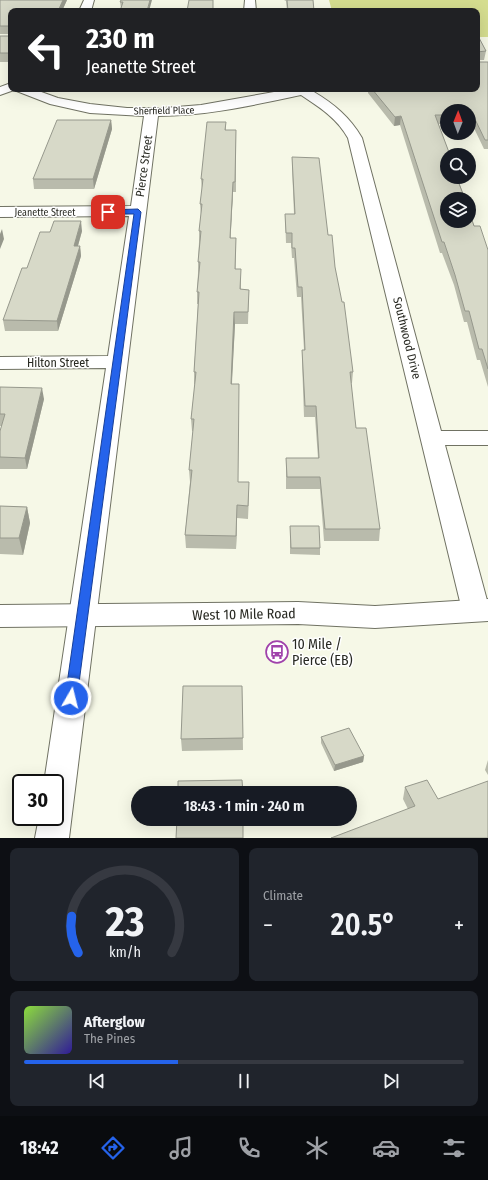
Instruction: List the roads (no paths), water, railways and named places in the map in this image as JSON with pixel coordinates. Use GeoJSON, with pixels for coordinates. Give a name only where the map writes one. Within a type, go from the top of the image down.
{"type":"FeatureCollection","features":[{"type":"Feature","properties":{"kind":"street","name":"Sherfield Place"},"geometry":{"type":"LineString","coordinates":[[28,92],[43,98],[70,104],[115,110],[152,111],[223,107],[290,92]]}},
{"type":"Feature","properties":{"kind":"street","name":"Southwood Drive"},"geometry":{"type":"LineString","coordinates":[[308,92],[339,115],[350,128],[355,138],[433,438],[482,610]]}},
{"type":"Feature","properties":{"kind":"street","name":"Pierce Street"},"geometry":{"type":"LineString","coordinates":[[61,774],[84,616],[152,111]]}},
{"type":"Feature","properties":{"kind":"street","name":"Jeanette Street"},"geometry":{"type":"LineString","coordinates":[[0,212],[138,212]]}},
{"type":"Feature","properties":{"kind":"street","name":"Hilton Street"},"geometry":{"type":"LineString","coordinates":[[0,363],[117,362]]}},
{"type":"Feature","properties":{"kind":"street"},"geometry":{"type":"LineString","coordinates":[[433,438],[488,438]]}},
{"type":"Feature","properties":{"kind":"street","name":"West 10 Mile Road"},"geometry":{"type":"LineString","coordinates":[[0,616],[298,613],[375,617],[482,610]]}},
{"type":"Feature","properties":{"kind":"street","name":"Pierce Street"},"geometry":{"type":"LineString","coordinates":[[52,838],[54,826]]}},
{"type":"Feature","properties":{"kind":"place","name":"10 Mile / Pierce (EB)"},"geometry":{"type":"Point","coordinates":[277,652]}}]}
